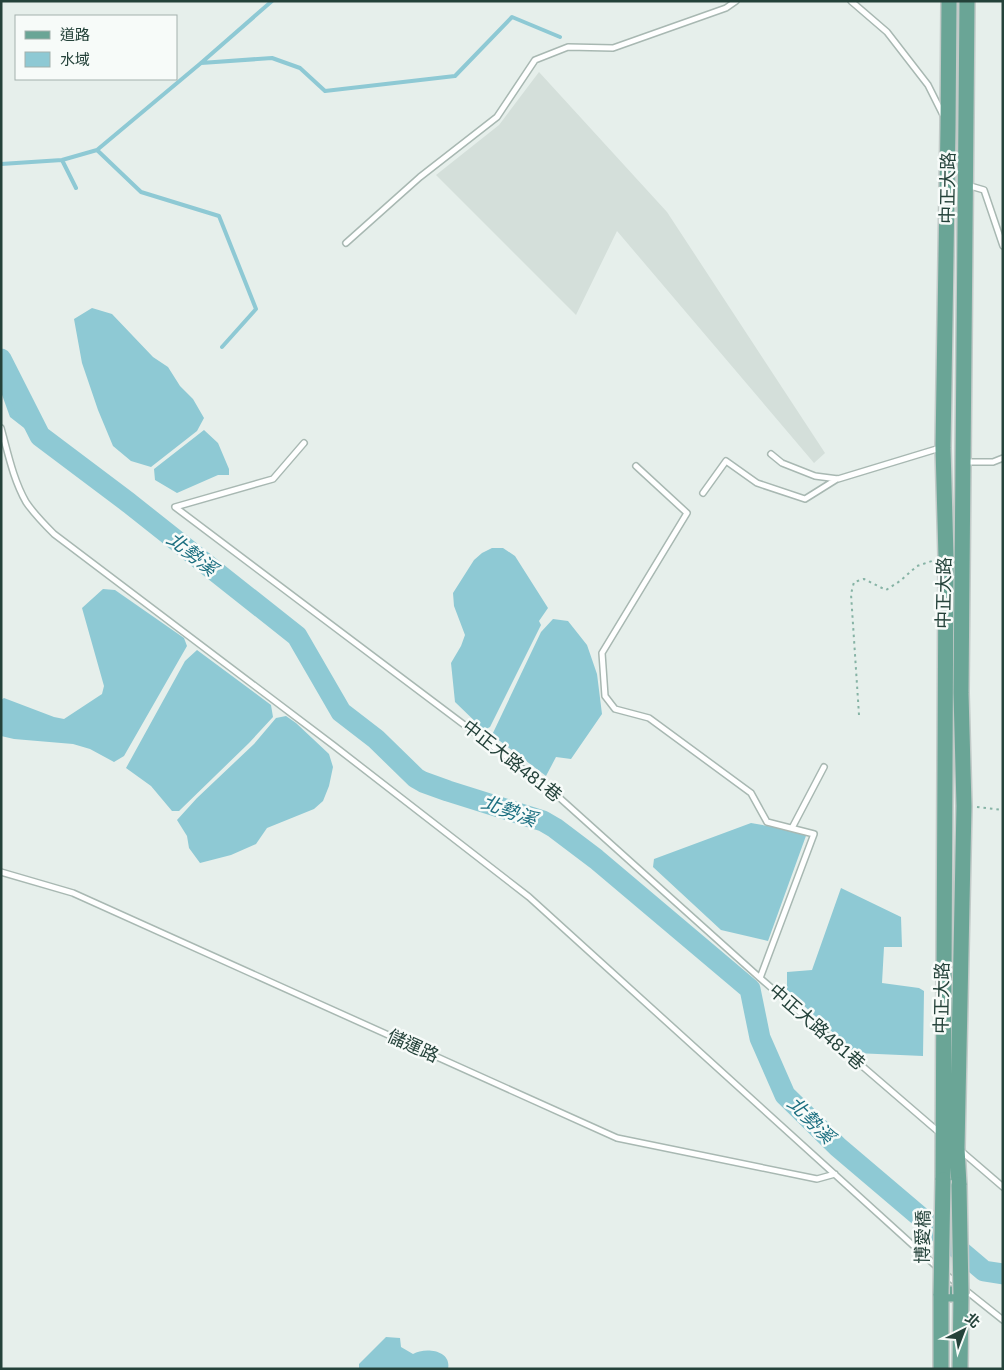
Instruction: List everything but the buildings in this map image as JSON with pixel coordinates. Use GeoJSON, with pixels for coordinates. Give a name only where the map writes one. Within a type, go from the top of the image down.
{"type":"FeatureCollection","features":[{"type":"Feature","properties":{"kind":"main road","name":"中正大路"},"geometry":{"type":"LineString","coordinates":[[943,1180],[946,557],[943,448],[952,130],[949,1]]}},
{"type":"Feature","properties":{"kind":"main road","name":"中正大路"},"geometry":{"type":"LineString","coordinates":[[959,1185],[957,1148],[964,806],[961,693],[967,185],[964,141],[967,1]]}},
{"type":"Feature","properties":{"kind":"main road"},"geometry":{"type":"LineString","coordinates":[[946,597],[962,598]]}},
{"type":"Feature","properties":{"kind":"main road","name":"博愛橋"},"geometry":{"type":"LineString","coordinates":[[941,1294],[943,1180]]}},
{"type":"Feature","properties":{"kind":"main road","name":"博愛橋"},"geometry":{"type":"LineString","coordinates":[[959,1185],[961,1294]]}},
{"type":"Feature","properties":{"kind":"main road"},"geometry":{"type":"LineString","coordinates":[[941,1369],[941,1294],[961,1294],[960,1369]]}},
{"type":"Feature","properties":{"kind":"lane"},"geometry":{"type":"LineString","coordinates":[[346,243],[420,177],[497,117],[535,60],[568,47],[613,48],[726,8],[736,1]]}},
{"type":"Feature","properties":{"kind":"lane"},"geometry":{"type":"LineString","coordinates":[[851,1],[887,32],[928,85],[952,130]]}},
{"type":"Feature","properties":{"kind":"lane"},"geometry":{"type":"LineString","coordinates":[[967,185],[984,190],[1003,246]]}},
{"type":"Feature","properties":{"kind":"lane"},"geometry":{"type":"LineString","coordinates":[[1,428],[15,477],[26,502],[54,534],[333,745],[529,897],[946,1275],[1003,1320]]}},
{"type":"Feature","properties":{"kind":"lane","name":"中正大路481巷"},"geometry":{"type":"LineString","coordinates":[[304,443],[273,479],[175,507],[552,790],[760,978],[943,1136]]}},
{"type":"Feature","properties":{"kind":"lane"},"geometry":{"type":"LineString","coordinates":[[703,493],[726,461],[757,483],[805,499],[838,479],[943,448]]}},
{"type":"Feature","properties":{"kind":"lane"},"geometry":{"type":"LineString","coordinates":[[771,454],[782,463],[814,476],[838,479]]}},
{"type":"Feature","properties":{"kind":"lane"},"geometry":{"type":"LineString","coordinates":[[964,462],[994,462],[1003,458]]}},
{"type":"Feature","properties":{"kind":"lane"},"geometry":{"type":"LineString","coordinates":[[636,466],[687,513],[602,653],[605,696],[615,708],[649,718],[751,793],[767,822],[814,834],[760,978]]}},
{"type":"Feature","properties":{"kind":"lane"},"geometry":{"type":"LineString","coordinates":[[792,828],[824,768]]}},
{"type":"Feature","properties":{"kind":"lane","name":"儲運路"},"geometry":{"type":"LineString","coordinates":[[1,872],[73,893],[617,1138],[816,1179],[835,1174]]}},
{"type":"Feature","properties":{"kind":"lane"},"geometry":{"type":"LineString","coordinates":[[957,1148],[1003,1188]]}},
{"type":"Feature","properties":{"kind":"path"},"geometry":{"type":"LineString","coordinates":[[859,715],[851,594],[854,582],[864,579],[886,590],[917,566],[946,557]]}},
{"type":"Feature","properties":{"kind":"path"},"geometry":{"type":"LineString","coordinates":[[964,806],[1003,810]]}},
{"type":"Feature","properties":{"kind":"shaded area"},"geometry":{"type":"Polygon","coordinates":[[[539,72],[667,212],[825,453],[814,463],[617,231],[576,315],[436,175],[499,125],[539,72]]]}},
{"type":"Feature","properties":{"kind":"water"},"geometry":{"type":"Polygon","coordinates":[[[92,308],[112,314],[153,357],[168,367],[180,386],[193,399],[204,418],[197,431],[151,467],[131,461],[113,446],[98,410],[82,363],[74,319],[92,308]]]}},
{"type":"Feature","properties":{"kind":"water"},"geometry":{"type":"Polygon","coordinates":[[[1,362],[11,399],[23,420],[47,429],[37,438],[10,417],[1,392],[1,362]]]}},
{"type":"Feature","properties":{"kind":"water"},"geometry":{"type":"Polygon","coordinates":[[[204,430],[218,443],[229,469],[229,475],[218,475],[177,493],[155,480],[154,469],[204,430]]]}},
{"type":"Feature","properties":{"kind":"water"},"geometry":{"type":"Polygon","coordinates":[[[492,548],[503,548],[515,556],[548,608],[539,621],[541,625],[490,727],[484,730],[455,702],[451,663],[465,635],[454,606],[453,593],[474,560],[492,548]]]}},
{"type":"Feature","properties":{"kind":"water"},"geometry":{"type":"Polygon","coordinates":[[[103,589],[115,590],[184,638],[187,646],[124,756],[114,762],[90,749],[73,744],[14,739],[1,736],[1,700],[4,698],[64,719],[102,694],[104,686],[82,608],[103,589]]]}},
{"type":"Feature","properties":{"kind":"water"},"geometry":{"type":"Polygon","coordinates":[[[553,619],[568,621],[587,645],[597,674],[602,714],[571,759],[556,757],[546,776],[492,735],[541,632],[553,619]]]}},
{"type":"Feature","properties":{"kind":"water"},"geometry":{"type":"Polygon","coordinates":[[[197,650],[271,705],[273,717],[179,811],[172,811],[151,786],[126,768],[185,661],[197,650]]]}},
{"type":"Feature","properties":{"kind":"water"},"geometry":{"type":"Polygon","coordinates":[[[286,716],[329,754],[333,767],[329,786],[323,801],[314,809],[267,828],[256,844],[231,855],[200,863],[189,848],[187,836],[177,820],[197,798],[254,744],[276,718],[286,716]]]}},
{"type":"Feature","properties":{"kind":"water"},"geometry":{"type":"Polygon","coordinates":[[[751,823],[807,833],[768,941],[721,930],[653,867],[654,859],[751,823]]]}},
{"type":"Feature","properties":{"kind":"water"},"geometry":{"type":"Polygon","coordinates":[[[841,888],[901,917],[902,947],[884,947],[882,983],[919,988],[924,991],[923,1056],[855,1053],[787,990],[787,972],[812,970],[841,888]]]}},
{"type":"Feature","properties":{"kind":"water"},"geometry":{"type":"Polygon","coordinates":[[[386,1337],[400,1338],[401,1347],[413,1354],[430,1351],[442,1354],[448,1363],[448,1369],[359,1369],[359,1364],[386,1337]]]}},
{"type":"Feature","properties":{"kind":"waterway"},"geometry":{"type":"LineString","coordinates":[[1,164],[62,160],[97,150],[272,1]]}},
{"type":"Feature","properties":{"kind":"waterway"},"geometry":{"type":"LineString","coordinates":[[201,63],[272,58],[300,68],[325,91],[455,76],[512,17],[560,37]]}},
{"type":"Feature","properties":{"kind":"waterway"},"geometry":{"type":"LineString","coordinates":[[97,150],[141,192],[219,216],[256,309],[222,347]]}},
{"type":"Feature","properties":{"kind":"waterway"},"geometry":{"type":"LineString","coordinates":[[62,160],[76,188]]}},
{"type":"Feature","properties":{"kind":"waterway","name":"北勢溪"},"geometry":{"type":"LineString","coordinates":[[1,359],[40,436],[129,503],[297,636],[341,712],[376,739],[416,778],[448,791],[543,821],[555,828],[596,859],[750,989],[760,1038],[785,1095],[838,1147],[984,1271],[1003,1274]]}}]}
